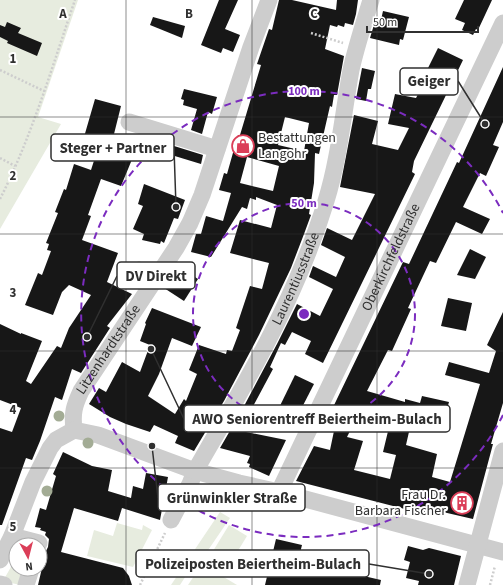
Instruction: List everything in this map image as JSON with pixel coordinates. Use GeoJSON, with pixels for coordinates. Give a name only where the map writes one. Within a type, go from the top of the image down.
{"type":"FeatureCollection","features":[{"type":"Feature","properties":{"kind":"street","name":"Litzenhardtstraße"},"geometry":{"type":"LineString","coordinates":[[74,430],[72,418],[74,408],[81,391],[176,248],[190,223],[202,195],[251,47],[269,0]]}},
{"type":"Feature","properties":{"kind":"street","name":"Laurentiusstraße"},"geometry":{"type":"LineString","coordinates":[[171,520],[190,484],[195,470],[272,335],[303,266],[334,174],[352,68],[371,0]]}},
{"type":"Feature","properties":{"kind":"street","name":"Oberkirchfeldstraße"},"geometry":{"type":"LineString","coordinates":[[278,492],[503,23]]}},
{"type":"Feature","properties":{"kind":"street"},"geometry":{"type":"LineString","coordinates":[[130,122],[218,149]]}},
{"type":"Feature","properties":{"kind":"street"},"geometry":{"type":"LineString","coordinates":[[0,560],[12,536],[33,482],[50,448],[56,440],[74,430],[98,434],[195,470],[239,483],[278,492],[501,552]]}},
{"type":"Feature","properties":{"kind":"street"},"geometry":{"type":"LineString","coordinates":[[466,585],[503,451]]}},
{"type":"Feature","properties":{"kind":"street"},"geometry":{"type":"LineString","coordinates":[[0,584],[4,585]]}},
{"type":"Feature","properties":{"kind":"path"},"geometry":{"type":"LineString","coordinates":[[0,199],[15,166],[44,91],[76,0]]}},
{"type":"Feature","properties":{"kind":"path"},"geometry":{"type":"LineString","coordinates":[[312,33],[357,47]]}},
{"type":"Feature","properties":{"kind":"path"},"geometry":{"type":"LineString","coordinates":[[0,70],[44,91]]}},
{"type":"Feature","properties":{"kind":"path"},"geometry":{"type":"LineString","coordinates":[[0,158],[15,166]]}},
{"type":"Feature","properties":{"kind":"path"},"geometry":{"type":"LineString","coordinates":[[140,585],[171,520]]}},
{"type":"Feature","properties":{"kind":"path"},"geometry":{"type":"LineString","coordinates":[[490,585],[501,552]]}},
{"type":"Feature","properties":{"kind":"shaded area"},"geometry":{"type":"Polygon","coordinates":[[[0,0],[78,0],[38,117],[61,124],[0,229],[0,0]]]}},
{"type":"Feature","properties":{"kind":"shaded area"},"geometry":{"type":"Polygon","coordinates":[[[220,512],[230,518],[200,562],[196,560],[180,585],[171,585],[220,512]]]}},
{"type":"Feature","properties":{"kind":"shaded area"},"geometry":{"type":"Polygon","coordinates":[[[117,523],[142,530],[143,525],[152,530],[133,567],[87,556],[94,530],[113,536],[117,523]]]}},
{"type":"Feature","properties":{"kind":"shaded area"},"geometry":{"type":"Polygon","coordinates":[[[229,525],[247,536],[228,567],[210,556],[229,525]]]}},
{"type":"Feature","properties":{"kind":"shaded area"},"geometry":{"type":"Polygon","coordinates":[[[202,564],[237,585],[188,585],[202,564]]]}},
{"type":"Feature","properties":{"kind":"shaded area"},"geometry":{"type":"Polygon","coordinates":[[[8,572],[8,577],[23,577],[20,585],[3,581],[8,572]]]}},
{"type":"Feature","properties":{"kind":"building"},"geometry":{"type":"Polygon","coordinates":[[[219,0],[238,0],[225,29],[240,35],[233,52],[223,48],[221,53],[201,45],[219,0]]]}},
{"type":"Feature","properties":{"kind":"building"},"geometry":{"type":"Polygon","coordinates":[[[279,0],[292,0],[336,10],[337,0],[358,0],[353,25],[345,23],[344,27],[338,25],[337,27],[330,25],[325,49],[344,56],[337,95],[334,95],[332,107],[330,106],[319,154],[315,153],[314,183],[309,214],[311,215],[291,268],[259,335],[224,401],[194,451],[175,443],[178,436],[154,425],[150,432],[110,417],[89,404],[99,388],[106,392],[122,362],[140,372],[150,345],[140,341],[146,324],[145,323],[152,308],[201,327],[192,346],[172,338],[159,374],[148,396],[175,414],[184,399],[186,401],[197,374],[189,370],[199,345],[226,354],[227,350],[232,351],[240,330],[236,328],[250,286],[262,289],[269,263],[230,253],[240,220],[271,228],[277,205],[256,197],[256,200],[250,198],[247,209],[242,207],[211,257],[191,252],[196,234],[201,234],[206,216],[223,221],[231,193],[219,190],[224,173],[227,174],[238,135],[240,135],[261,65],[257,64],[269,29],[272,30],[279,0]],[[285,117],[278,145],[304,151],[309,123],[285,117]],[[247,157],[240,183],[273,191],[279,166],[247,157]]]}},
{"type":"Feature","properties":{"kind":"building"},"geometry":{"type":"Polygon","coordinates":[[[464,0],[492,0],[478,30],[476,29],[473,35],[462,30],[465,23],[455,19],[464,0]]]}},
{"type":"Feature","properties":{"kind":"building"},"geometry":{"type":"Polygon","coordinates":[[[383,11],[409,17],[403,40],[400,39],[399,45],[370,38],[376,18],[381,20],[383,11]]]}},
{"type":"Feature","properties":{"kind":"building"},"geometry":{"type":"Polygon","coordinates":[[[153,17],[185,26],[182,38],[150,25],[153,17]]]}},
{"type":"Feature","properties":{"kind":"building"},"geometry":{"type":"Polygon","coordinates":[[[7,22],[21,28],[18,33],[42,43],[37,56],[7,43],[8,41],[0,37],[0,25],[5,27],[7,22]]]}},
{"type":"Feature","properties":{"kind":"building"},"geometry":{"type":"Polygon","coordinates":[[[438,48],[463,60],[414,161],[412,172],[415,174],[323,363],[305,354],[311,341],[292,332],[285,345],[281,343],[270,367],[273,369],[251,410],[243,408],[297,304],[320,316],[333,289],[309,277],[313,266],[336,277],[345,257],[321,245],[327,228],[352,240],[375,194],[340,187],[354,115],[378,121],[372,144],[398,150],[409,128],[388,124],[395,94],[416,98],[429,73],[426,72],[438,48]]]}},
{"type":"Feature","properties":{"kind":"building"},"geometry":{"type":"Polygon","coordinates":[[[503,67],[503,122],[493,145],[499,147],[486,176],[480,173],[463,207],[490,219],[482,234],[456,222],[436,263],[430,261],[408,308],[411,309],[392,351],[388,350],[367,391],[405,402],[405,399],[420,403],[422,396],[449,402],[441,430],[411,423],[406,445],[437,454],[432,477],[450,482],[480,384],[445,375],[449,362],[489,373],[496,351],[487,345],[503,312],[503,403],[491,444],[493,444],[473,519],[430,509],[428,515],[296,481],[314,446],[330,450],[334,431],[323,428],[403,262],[409,264],[457,162],[459,163],[503,67]],[[359,413],[347,437],[363,441],[354,470],[390,479],[396,455],[383,452],[390,423],[382,421],[382,419],[359,413]]]}},
{"type":"Feature","properties":{"kind":"building"},"geometry":{"type":"Polygon","coordinates":[[[362,68],[375,71],[371,89],[368,89],[366,101],[356,99],[362,68]]]}},
{"type":"Feature","properties":{"kind":"building"},"geometry":{"type":"Polygon","coordinates":[[[184,89],[217,97],[212,114],[208,112],[202,134],[191,130],[197,109],[183,105],[184,100],[181,99],[184,89]]]}},
{"type":"Feature","properties":{"kind":"building"},"geometry":{"type":"Polygon","coordinates":[[[95,99],[121,106],[113,138],[138,145],[121,186],[101,179],[88,215],[91,216],[82,240],[118,253],[107,282],[132,294],[107,326],[110,328],[81,373],[72,369],[62,400],[55,397],[32,460],[26,458],[2,525],[0,525],[0,428],[12,432],[21,408],[0,400],[0,324],[21,334],[42,341],[26,381],[31,384],[57,346],[61,348],[69,328],[91,295],[69,285],[62,292],[53,315],[25,305],[38,273],[42,275],[51,251],[47,250],[49,244],[46,243],[58,213],[55,212],[64,189],[66,190],[74,164],[91,170],[100,142],[84,137],[95,99]]]}},
{"type":"Feature","properties":{"kind":"building"},"geometry":{"type":"Polygon","coordinates":[[[158,141],[203,155],[201,164],[155,150],[158,141]]]}},
{"type":"Feature","properties":{"kind":"building"},"geometry":{"type":"Polygon","coordinates":[[[144,184],[185,200],[178,219],[174,218],[164,243],[161,241],[160,244],[142,240],[144,234],[133,229],[143,206],[138,204],[144,184]]]}},
{"type":"Feature","properties":{"kind":"building"},"geometry":{"type":"Polygon","coordinates":[[[470,249],[486,257],[475,279],[457,275],[470,249]]]}},
{"type":"Feature","properties":{"kind":"building"},"geometry":{"type":"Polygon","coordinates":[[[178,266],[198,279],[184,301],[164,288],[178,266]]]}},
{"type":"Feature","properties":{"kind":"building"},"geometry":{"type":"Polygon","coordinates":[[[448,298],[472,303],[466,331],[441,326],[448,298]]]}},
{"type":"Feature","properties":{"kind":"building"},"geometry":{"type":"Polygon","coordinates":[[[295,375],[314,384],[295,421],[275,416],[295,375]]]}},
{"type":"Feature","properties":{"kind":"building"},"geometry":{"type":"Polygon","coordinates":[[[231,429],[286,440],[269,476],[249,467],[250,464],[247,463],[250,456],[220,448],[231,429]]]}},
{"type":"Feature","properties":{"kind":"building"},"geometry":{"type":"Polygon","coordinates":[[[63,452],[92,466],[112,470],[108,491],[131,498],[133,486],[143,489],[146,473],[168,477],[160,520],[122,508],[118,521],[74,508],[61,552],[123,568],[129,576],[132,585],[38,585],[40,577],[48,577],[49,539],[45,535],[46,532],[40,530],[41,528],[35,527],[40,508],[46,510],[56,476],[53,474],[63,452]]]}},
{"type":"Feature","properties":{"kind":"building"},"geometry":{"type":"Polygon","coordinates":[[[276,539],[302,545],[298,561],[381,580],[380,585],[265,585],[276,539]]]}},
{"type":"Feature","properties":{"kind":"building"},"geometry":{"type":"Polygon","coordinates":[[[408,546],[423,550],[429,548],[461,556],[454,585],[418,585],[419,581],[406,578],[410,562],[404,560],[408,546]]]}},
{"type":"Feature","properties":{"kind":"place","name":"Geiger"},"geometry":{"type":"Point","coordinates":[485,124]}},
{"type":"Feature","properties":{"kind":"place","name":"Bestattungen Langohr"},"geometry":{"type":"Point","coordinates":[243,146]}},
{"type":"Feature","properties":{"kind":"place","name":"Steger + Partner"},"geometry":{"type":"Point","coordinates":[176,207]}},
{"type":"Feature","properties":{"kind":"place","name":"DV Direkt"},"geometry":{"type":"Point","coordinates":[87,337]}},
{"type":"Feature","properties":{"kind":"place","name":"AWO Seniorentreff Beiertheim-Bulach"},"geometry":{"type":"Point","coordinates":[151,349]}},
{"type":"Feature","properties":{"kind":"place","name":"Grünwinkler Straße"},"geometry":{"type":"Point","coordinates":[152,446]}},
{"type":"Feature","properties":{"kind":"place","name":"Frau Dr. Barbara Fischer"},"geometry":{"type":"Point","coordinates":[462,503]}},
{"type":"Feature","properties":{"kind":"place","name":"Polizeiposten Beiertheim-Bulach"},"geometry":{"type":"Point","coordinates":[429,574]}}]}
